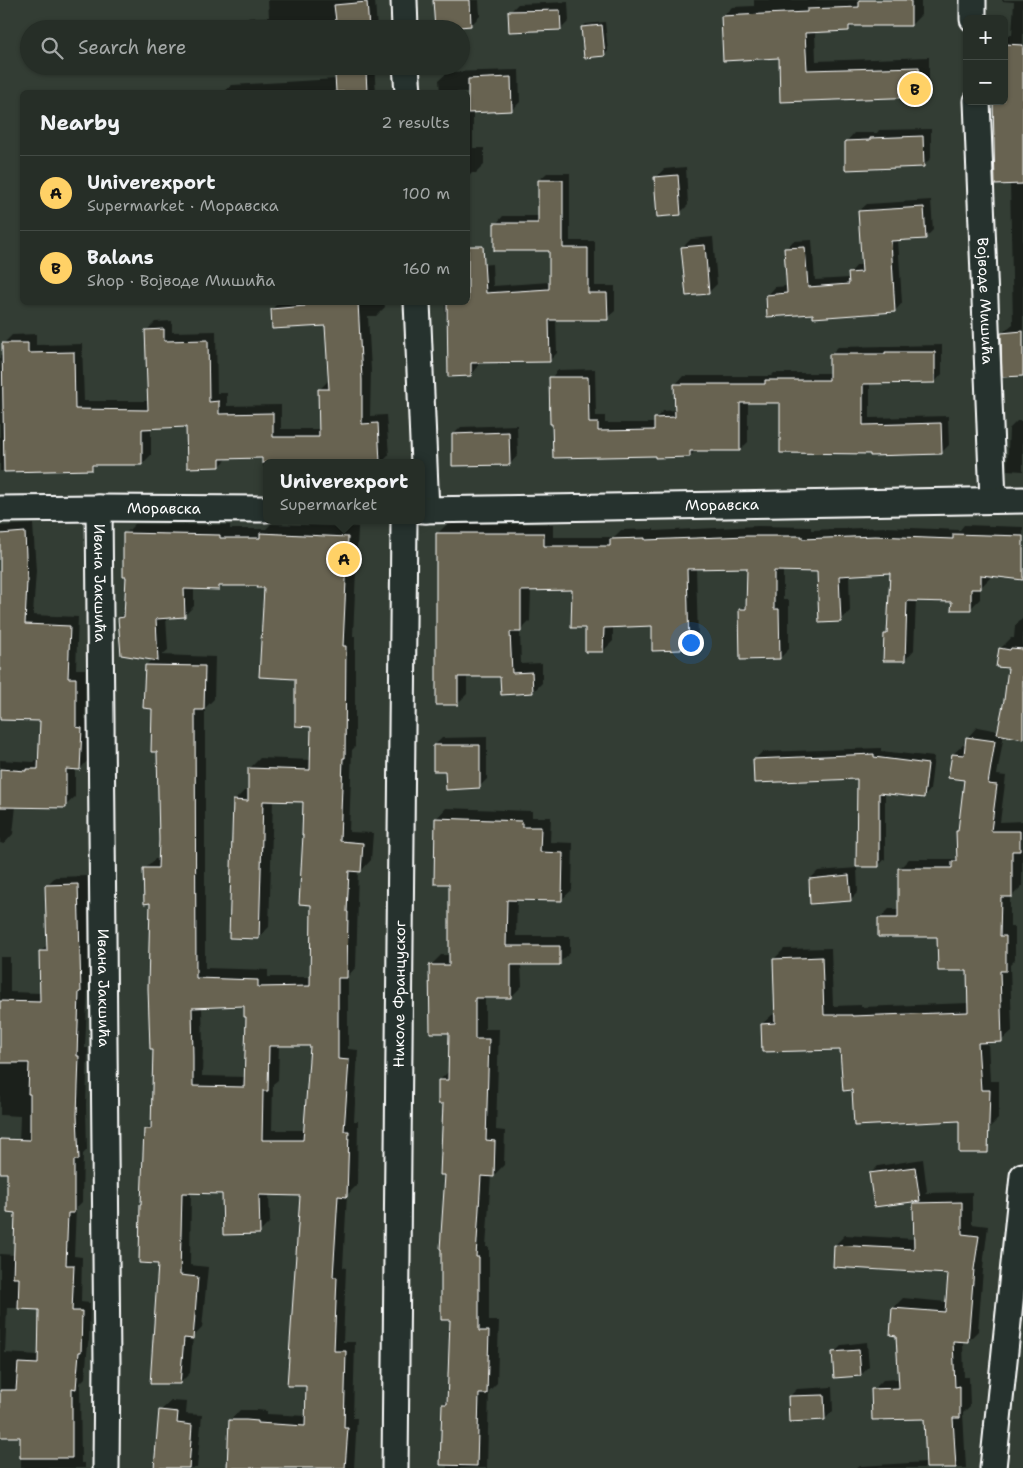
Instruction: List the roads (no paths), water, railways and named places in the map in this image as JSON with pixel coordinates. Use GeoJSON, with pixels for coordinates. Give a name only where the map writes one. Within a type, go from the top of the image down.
{"type":"FeatureCollection","features":[{"type":"Feature","properties":{"kind":"street"},"geometry":{"type":"LineString","coordinates":[[404,0],[405,20]]}},
{"type":"Feature","properties":{"kind":"street"},"geometry":{"type":"LineString","coordinates":[[973,0],[974,15]]}},
{"type":"Feature","properties":{"kind":"street"},"geometry":{"type":"LineString","coordinates":[[407,75],[408,90]]}},
{"type":"Feature","properties":{"kind":"street","name":"Војводе Мишића"},"geometry":{"type":"LineString","coordinates":[[977,105],[993,500]]}},
{"type":"Feature","properties":{"kind":"street","name":"Николе Француског"},"geometry":{"type":"LineString","coordinates":[[417,305],[417,459]]}},
{"type":"Feature","properties":{"kind":"street","name":"Моравска"},"geometry":{"type":"LineString","coordinates":[[425,513],[1023,500]]}},
{"type":"Feature","properties":{"kind":"street","name":"Ивана Јакшића"},"geometry":{"type":"LineString","coordinates":[[99,508],[107,1343],[106,1468]]}},
{"type":"Feature","properties":{"kind":"street","name":"Моравска"},"geometry":{"type":"LineString","coordinates":[[0,509],[263,509]]}},
{"type":"Feature","properties":{"kind":"street","name":"Николе Француског"},"geometry":{"type":"LineString","coordinates":[[395,1468],[417,524]]}},
{"type":"Feature","properties":{"kind":"street"},"geometry":{"type":"LineString","coordinates":[[993,1468],[1023,1176]]}},
{"type":"Feature","properties":{"kind":"place","name":"Balans"},"geometry":{"type":"Point","coordinates":[915,89]}},
{"type":"Feature","properties":{"kind":"place","name":"Univerexport"},"geometry":{"type":"Point","coordinates":[344,559]}}]}
